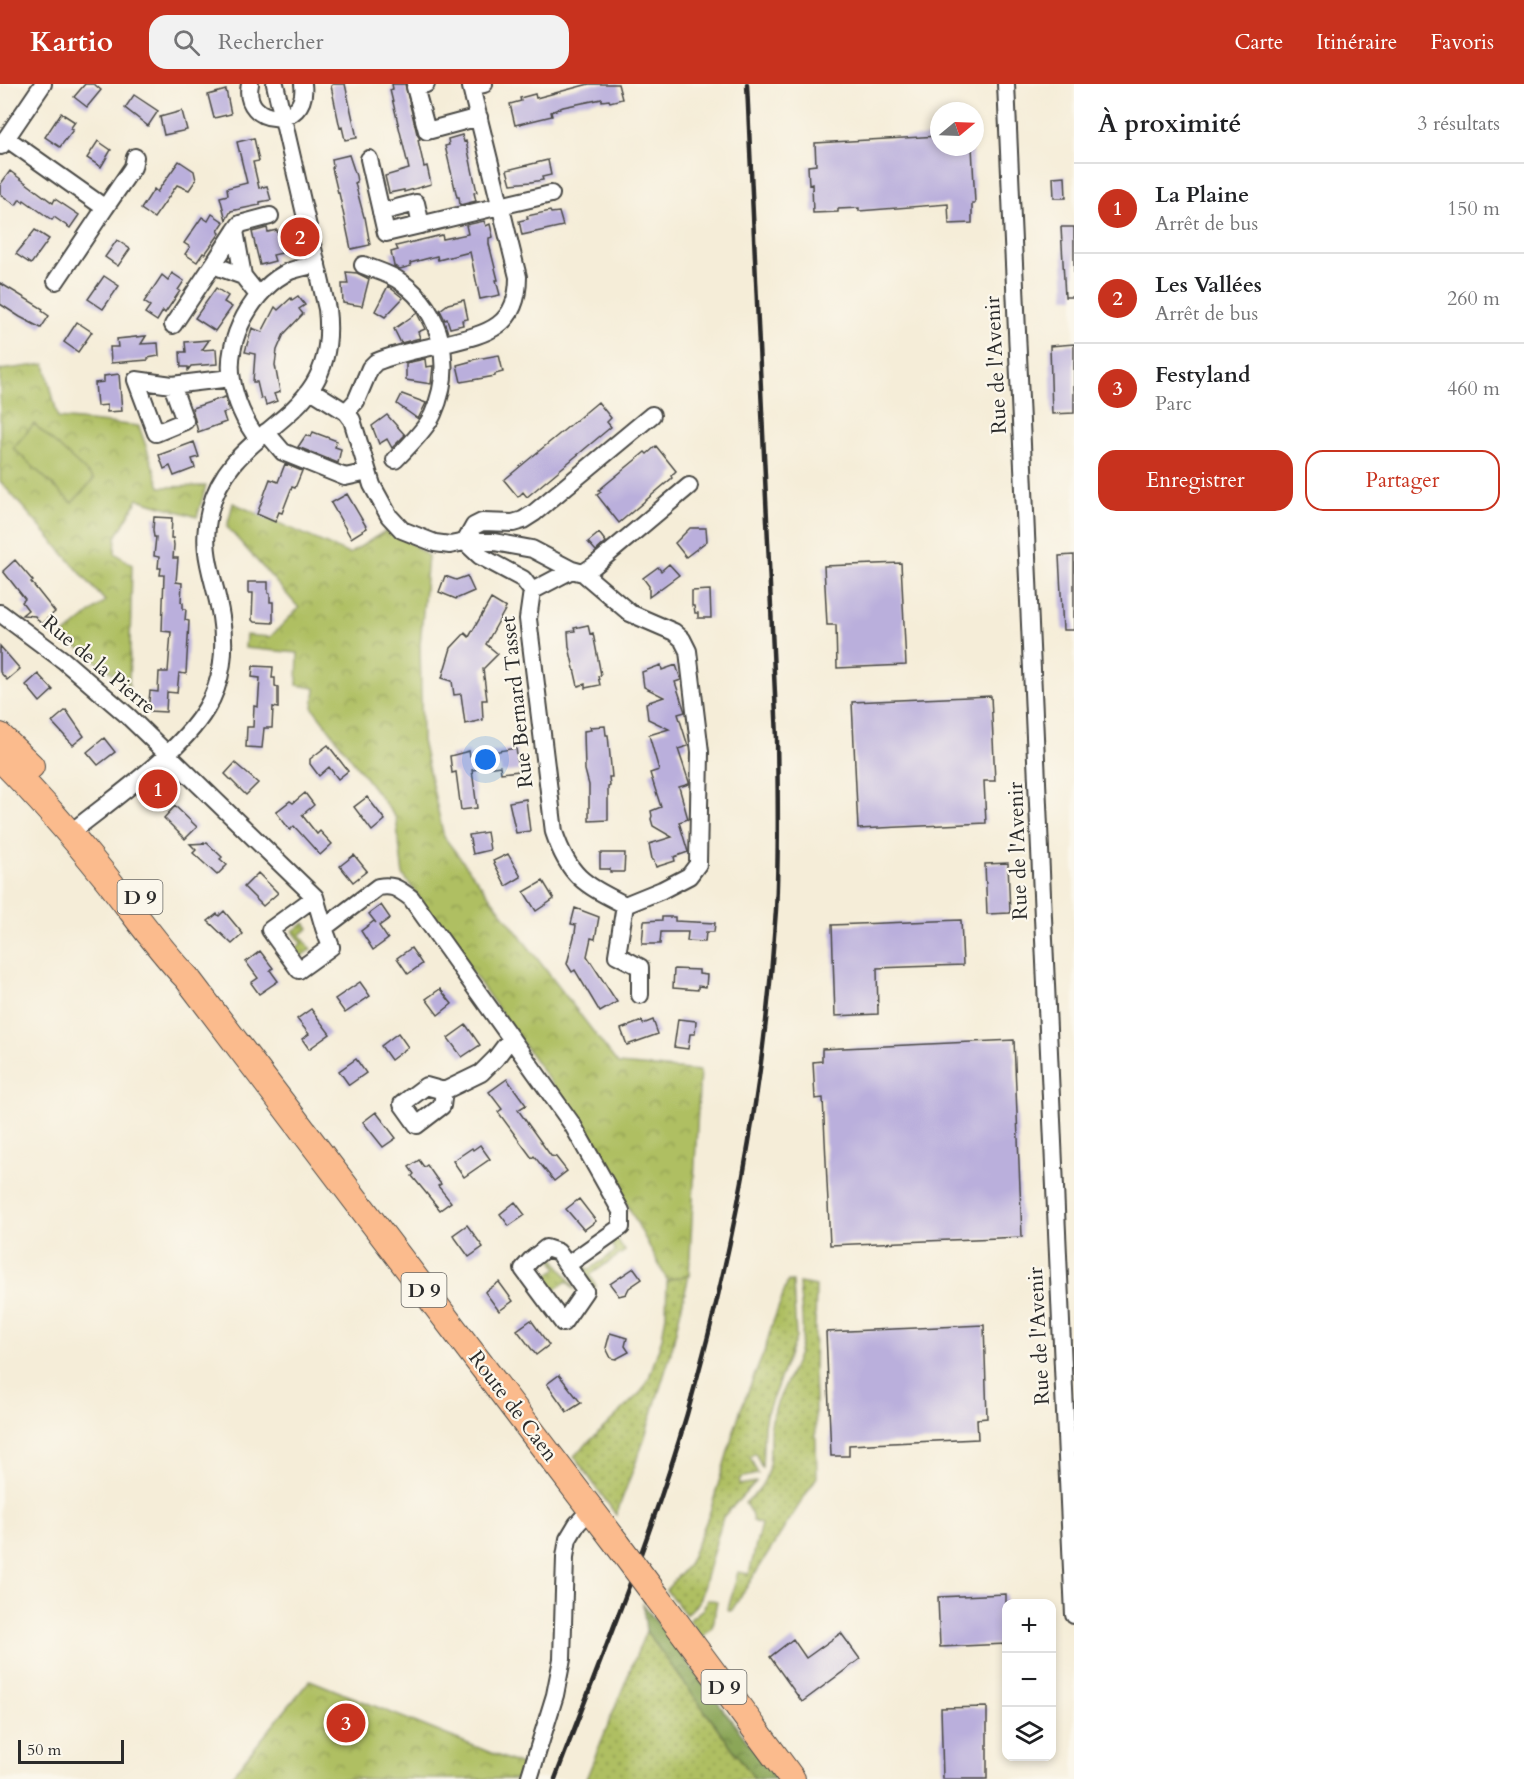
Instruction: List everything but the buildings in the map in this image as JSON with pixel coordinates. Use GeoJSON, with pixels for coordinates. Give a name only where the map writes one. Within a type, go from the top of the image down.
{"type":"FeatureCollection","features":[{"type":"Feature","properties":{"kind":"main road","name":"D 9"},"geometry":{"type":"LineString","coordinates":[[0,736],[33,768],[75,829]]}},
{"type":"Feature","properties":{"kind":"main road","name":"D 9"},"geometry":{"type":"LineString","coordinates":[[0,758],[75,829]]}},
{"type":"Feature","properties":{"kind":"main road","name":"Route de Caen"},"geometry":{"type":"LineString","coordinates":[[75,829],[104,875],[165,955],[187,978],[231,1035],[591,1509],[792,1779]]}},
{"type":"Feature","properties":{"kind":"street"},"geometry":{"type":"LineString","coordinates":[[43,84],[3,142],[105,208]]}},
{"type":"Feature","properties":{"kind":"street"},"geometry":{"type":"LineString","coordinates":[[250,84],[250,96],[256,109],[267,116],[283,118],[300,106],[303,99],[303,84]]}},
{"type":"Feature","properties":{"kind":"street"},"geometry":{"type":"LineString","coordinates":[[75,829],[166,755],[196,724],[216,691],[224,647],[221,617],[207,559],[209,513],[223,478],[231,465],[294,410],[311,390],[322,368],[328,345],[327,309],[275,84]]}},
{"type":"Feature","properties":{"kind":"street"},"geometry":{"type":"LineString","coordinates":[[426,84],[415,87],[426,130],[479,117]]}},
{"type":"Feature","properties":{"kind":"street","name":"Rue de l'Avenir"},"geometry":{"type":"LineString","coordinates":[[1006,84],[1074,1615]]}},
{"type":"Feature","properties":{"kind":"street"},"geometry":{"type":"LineString","coordinates":[[346,412],[356,402],[370,368],[376,362],[475,337],[494,329],[510,313],[518,291],[518,276],[479,117],[475,85]]}},
{"type":"Feature","properties":{"kind":"street"},"geometry":{"type":"LineString","coordinates":[[56,281],[133,167],[135,157]]}},
{"type":"Feature","properties":{"kind":"street"},"geometry":{"type":"LineString","coordinates":[[369,159],[386,233],[550,194]]}},
{"type":"Feature","properties":{"kind":"street"},"geometry":{"type":"LineString","coordinates":[[173,325],[240,224],[270,216]]}},
{"type":"Feature","properties":{"kind":"street"},"geometry":{"type":"LineString","coordinates":[[235,231],[243,276],[258,295]]}},
{"type":"Feature","properties":{"kind":"street"},"geometry":{"type":"LineString","coordinates":[[317,264],[289,272],[258,295],[244,317],[236,341],[231,378],[240,408],[262,436],[283,452],[345,477],[368,472]]}},
{"type":"Feature","properties":{"kind":"street"},"geometry":{"type":"LineString","coordinates":[[213,265],[243,276]]}},
{"type":"Feature","properties":{"kind":"street"},"geometry":{"type":"LineString","coordinates":[[363,265],[400,280],[427,305],[443,344],[444,380],[433,416],[395,460]]}},
{"type":"Feature","properties":{"kind":"street"},"geometry":{"type":"LineString","coordinates":[[172,385],[231,378]]}},
{"type":"Feature","properties":{"kind":"street"},"geometry":{"type":"LineString","coordinates":[[311,390],[346,412],[356,432],[372,485],[388,516],[402,530],[435,543],[450,545],[465,542],[494,542],[532,549],[577,571],[630,613],[674,632],[682,639],[688,651],[700,752],[698,864],[689,876],[662,891],[625,904],[617,955],[640,968],[640,995]]}},
{"type":"Feature","properties":{"kind":"street"},"geometry":{"type":"LineString","coordinates":[[465,542],[474,526],[482,522],[513,523],[534,513],[652,415]]}},
{"type":"Feature","properties":{"kind":"street","name":"Rue Bernard Tasset"},"geometry":{"type":"LineString","coordinates":[[625,904],[577,877],[560,851],[554,832],[528,619],[532,591],[577,571],[689,486]]}},
{"type":"Feature","properties":{"kind":"street"},"geometry":{"type":"LineString","coordinates":[[465,542],[480,556],[524,579],[532,591]]}},
{"type":"Feature","properties":{"kind":"street","name":"Rue de la Pierre"},"geometry":{"type":"LineString","coordinates":[[0,613],[63,660],[105,696],[315,897]]}},
{"type":"Feature","properties":{"kind":"street"},"geometry":{"type":"LineString","coordinates":[[324,928],[378,887],[389,885],[398,888],[411,898],[572,1124],[621,1211],[621,1227],[567,1265]]}},
{"type":"Feature","properties":{"kind":"street"},"geometry":{"type":"LineString","coordinates":[[315,897],[324,928],[331,948],[299,970],[270,930],[315,897]]}},
{"type":"Feature","properties":{"kind":"street"},"geometry":{"type":"LineString","coordinates":[[444,1091],[481,1073],[511,1038]]}},
{"type":"Feature","properties":{"kind":"street"},"geometry":{"type":"LineString","coordinates":[[530,1779],[553,1704],[562,1659],[565,1557],[568,1539],[577,1524],[591,1509]]}},
{"type":"Feature","properties":{"kind":"green space"},"geometry":{"type":"Polygon","coordinates":[[[45,364],[58,418],[139,426],[160,487],[206,486],[197,517],[138,499],[116,537],[115,553],[132,565],[129,686],[63,636],[105,601],[0,481],[0,370],[45,364]]]}},
{"type":"Feature","properties":{"kind":"green space"},"geometry":{"type":"Polygon","coordinates":[[[34,424],[94,479],[72,503],[13,448],[34,424]]]}},
{"type":"Feature","properties":{"kind":"green space"},"geometry":{"type":"Polygon","coordinates":[[[233,503],[349,554],[390,528],[428,556],[420,645],[422,741],[444,837],[618,1064],[700,1071],[689,1275],[667,1280],[598,1149],[403,875],[396,818],[313,708],[315,688],[297,685],[298,653],[245,648],[246,635],[270,637],[299,608],[227,527],[233,503]]]}},
{"type":"Feature","properties":{"kind":"green space"},"geometry":{"type":"Polygon","coordinates":[[[305,923],[309,928],[300,935],[311,949],[299,958],[294,950],[302,943],[293,931],[305,923]]]}},
{"type":"Feature","properties":{"kind":"green space"},"geometry":{"type":"Polygon","coordinates":[[[617,1239],[625,1251],[590,1275],[596,1286],[593,1292],[577,1269],[581,1261],[588,1270],[616,1251],[610,1241],[617,1239]]]}},
{"type":"Feature","properties":{"kind":"green space"},"geometry":{"type":"Polygon","coordinates":[[[551,1259],[555,1259],[574,1289],[567,1281],[550,1293],[541,1280],[557,1268],[551,1259]]]}},
{"type":"Feature","properties":{"kind":"green space"},"geometry":{"type":"Polygon","coordinates":[[[689,1275],[670,1356],[642,1446],[616,1515],[574,1456],[641,1392],[649,1378],[662,1338],[666,1315],[667,1280],[689,1275]]]}},
{"type":"Feature","properties":{"kind":"green space"},"geometry":{"type":"Polygon","coordinates":[[[788,1281],[793,1282],[796,1338],[766,1415],[762,1468],[755,1453],[750,1457],[758,1474],[740,1478],[739,1485],[756,1482],[723,1517],[699,1602],[686,1615],[666,1590],[688,1565],[709,1515],[740,1411],[764,1352],[788,1281]]]}},
{"type":"Feature","properties":{"kind":"green space"},"geometry":{"type":"Polygon","coordinates":[[[799,1283],[816,1286],[814,1367],[817,1477],[730,1611],[728,1609],[738,1572],[749,1574],[761,1524],[753,1521],[745,1503],[759,1489],[767,1472],[770,1459],[771,1425],[777,1403],[800,1349],[803,1324],[799,1283]]]}},
{"type":"Feature","properties":{"kind":"green space"},"geometry":{"type":"Polygon","coordinates":[[[707,1599],[717,1601],[713,1625],[702,1637],[689,1620],[703,1609],[707,1599]]]}},
{"type":"Feature","properties":{"kind":"green space"},"geometry":{"type":"Polygon","coordinates":[[[643,1604],[776,1779],[755,1779],[646,1631],[643,1604]]]}},
{"type":"Feature","properties":{"kind":"green space"},"geometry":{"type":"Polygon","coordinates":[[[646,1631],[755,1779],[586,1779],[646,1631]]]}},
{"type":"Feature","properties":{"kind":"green space"},"geometry":{"type":"Polygon","coordinates":[[[310,1680],[526,1767],[520,1779],[229,1779],[310,1680]]]}},
{"type":"Feature","properties":{"kind":"railway"},"geometry":{"type":"LineString","coordinates":[[555,1779],[642,1552],[687,1414],[733,1228],[764,1038],[777,889],[777,738],[747,84]]}},
{"type":"Feature","properties":{"kind":"place","name":"Les Vallées"},"geometry":{"type":"Point","coordinates":[300,237]}},
{"type":"Feature","properties":{"kind":"place","name":"La Plaine"},"geometry":{"type":"Point","coordinates":[158,789]}},
{"type":"Feature","properties":{"kind":"place","name":"Festyland"},"geometry":{"type":"Point","coordinates":[346,1723]}}]}
